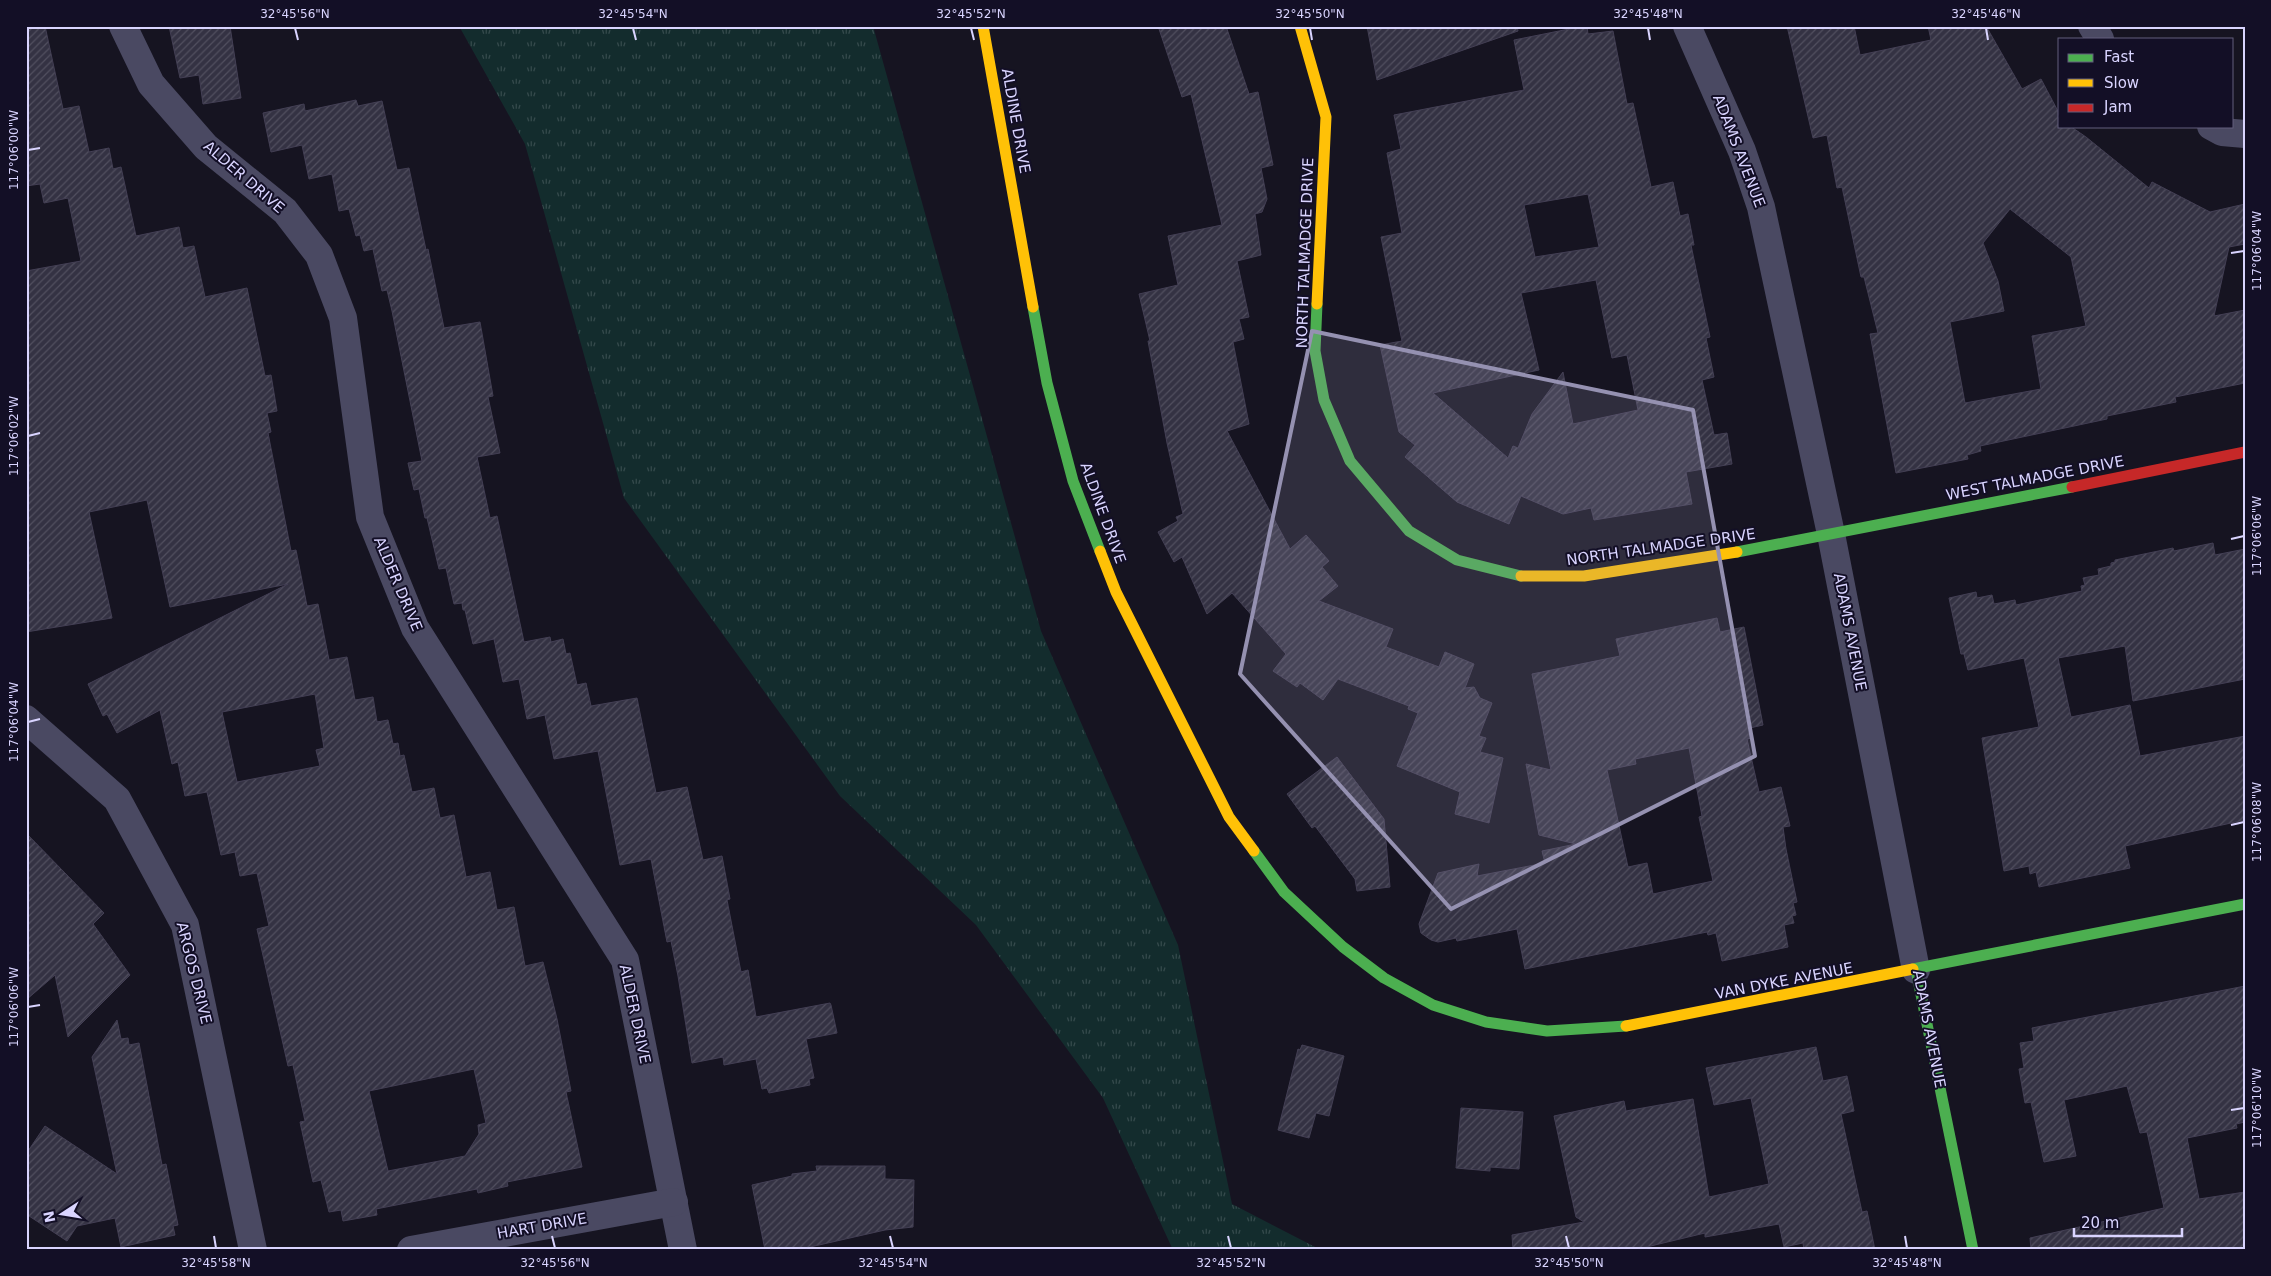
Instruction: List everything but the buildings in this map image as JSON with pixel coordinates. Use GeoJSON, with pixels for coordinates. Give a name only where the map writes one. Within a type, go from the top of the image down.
{"type":"FeatureCollection","features":[{"type":"Feature","properties":{"kind":"main road","name":"ALDINE DRIVE"},"geometry":{"type":"LineString","coordinates":[[983,26],[1047,383],[1073,480],[1116,592],[1229,817],[1284,892],[1343,947]]}},
{"type":"Feature","properties":{"kind":"main road","name":"NORTH TALMADGE DRIVE"},"geometry":{"type":"LineString","coordinates":[[1300,26],[1326,117],[1316,351],[1324,400],[1350,461],[1409,531],[1457,560],[1526,576],[1584,576],[1770,547],[1831,534]]}},
{"type":"Feature","properties":{"kind":"main road","name":"WEST TALMADGE DRIVE"},"geometry":{"type":"LineString","coordinates":[[1831,534],[2245,452]]}},
{"type":"Feature","properties":{"kind":"main road","name":"VAN DYKE AVENUE"},"geometry":{"type":"LineString","coordinates":[[1343,947],[1384,978],[1433,1005],[1486,1022],[1547,1031],[1627,1026],[2245,904]]}},
{"type":"Feature","properties":{"kind":"main road","name":"ADAMS AVENUE"},"geometry":{"type":"LineString","coordinates":[[1916,970],[1973,1250]]}},
{"type":"Feature","properties":{"kind":"street","name":"ALDER DRIVE"},"geometry":{"type":"LineString","coordinates":[[123,26],[151,84],[206,147],[284,211],[320,255],[343,318],[370,517],[415,628],[625,960],[683,1250]]}},
{"type":"Feature","properties":{"kind":"street","name":"ADAMS AVENUE"},"geometry":{"type":"LineString","coordinates":[[1687,26],[1742,151],[1761,207],[1831,534],[1916,970]]}},
{"type":"Feature","properties":{"kind":"street"},"geometry":{"type":"LineString","coordinates":[[2092,26],[2099,38]]}},
{"type":"Feature","properties":{"kind":"street"},"geometry":{"type":"LineString","coordinates":[[2215,128],[2222,132],[2245,134]]}},
{"type":"Feature","properties":{"kind":"street","name":"ARGOS DRIVE"},"geometry":{"type":"LineString","coordinates":[[26,719],[117,799],[185,925],[253,1250]]}},
{"type":"Feature","properties":{"kind":"street","name":"HART DRIVE"},"geometry":{"type":"LineString","coordinates":[[411,1250],[674,1202]]}},
{"type":"Feature","properties":{"kind":"highlighted area"},"geometry":{"type":"Polygon","coordinates":[[[1312,331],[1693,410],[1755,756],[1451,909],[1240,674],[1312,331]]]}},
{"type":"Feature","properties":{"kind":"green space"},"geometry":{"type":"Polygon","coordinates":[[[459,26],[873,26],[1041,631],[1178,945],[1232,1204],[1321,1250],[1173,1250],[1103,1098],[976,925],[840,796],[624,498],[525,144],[459,26]]]}},
{"type":"Feature","properties":{"kind":"traffic: fast"},"geometry":{"type":"LineString","coordinates":[[1317,304],[1315,351],[1324,400],[1350,461],[1409,531],[1457,560],[1521,576]]}},
{"type":"Feature","properties":{"kind":"traffic: fast"},"geometry":{"type":"LineString","coordinates":[[1033,307],[1047,383],[1073,481],[1100,551]]}},
{"type":"Feature","properties":{"kind":"traffic: fast"},"geometry":{"type":"LineString","coordinates":[[1737,552],[2072,487]]}},
{"type":"Feature","properties":{"kind":"traffic: fast"},"geometry":{"type":"LineString","coordinates":[[1254,851],[1284,892],[1343,947],[1384,978],[1433,1005],[1486,1022],[1547,1031],[1626,1026]]}},
{"type":"Feature","properties":{"kind":"traffic: fast"},"geometry":{"type":"LineString","coordinates":[[1913,969],[2245,904]]}},
{"type":"Feature","properties":{"kind":"traffic: fast"},"geometry":{"type":"LineString","coordinates":[[1916,970],[1973,1250]]}},
{"type":"Feature","properties":{"kind":"traffic: slow"},"geometry":{"type":"LineString","coordinates":[[983,26],[1033,307]]}},
{"type":"Feature","properties":{"kind":"traffic: slow"},"geometry":{"type":"LineString","coordinates":[[1300,26],[1326,117],[1317,304]]}},
{"type":"Feature","properties":{"kind":"traffic: slow"},"geometry":{"type":"LineString","coordinates":[[1100,551],[1116,592],[1229,817],[1254,851]]}},
{"type":"Feature","properties":{"kind":"traffic: slow"},"geometry":{"type":"LineString","coordinates":[[1521,576],[1584,576],[1737,552]]}},
{"type":"Feature","properties":{"kind":"traffic: slow"},"geometry":{"type":"LineString","coordinates":[[1626,1026],[1913,969]]}},
{"type":"Feature","properties":{"kind":"traffic: jam"},"geometry":{"type":"LineString","coordinates":[[2072,487],[2245,452]]}}]}
